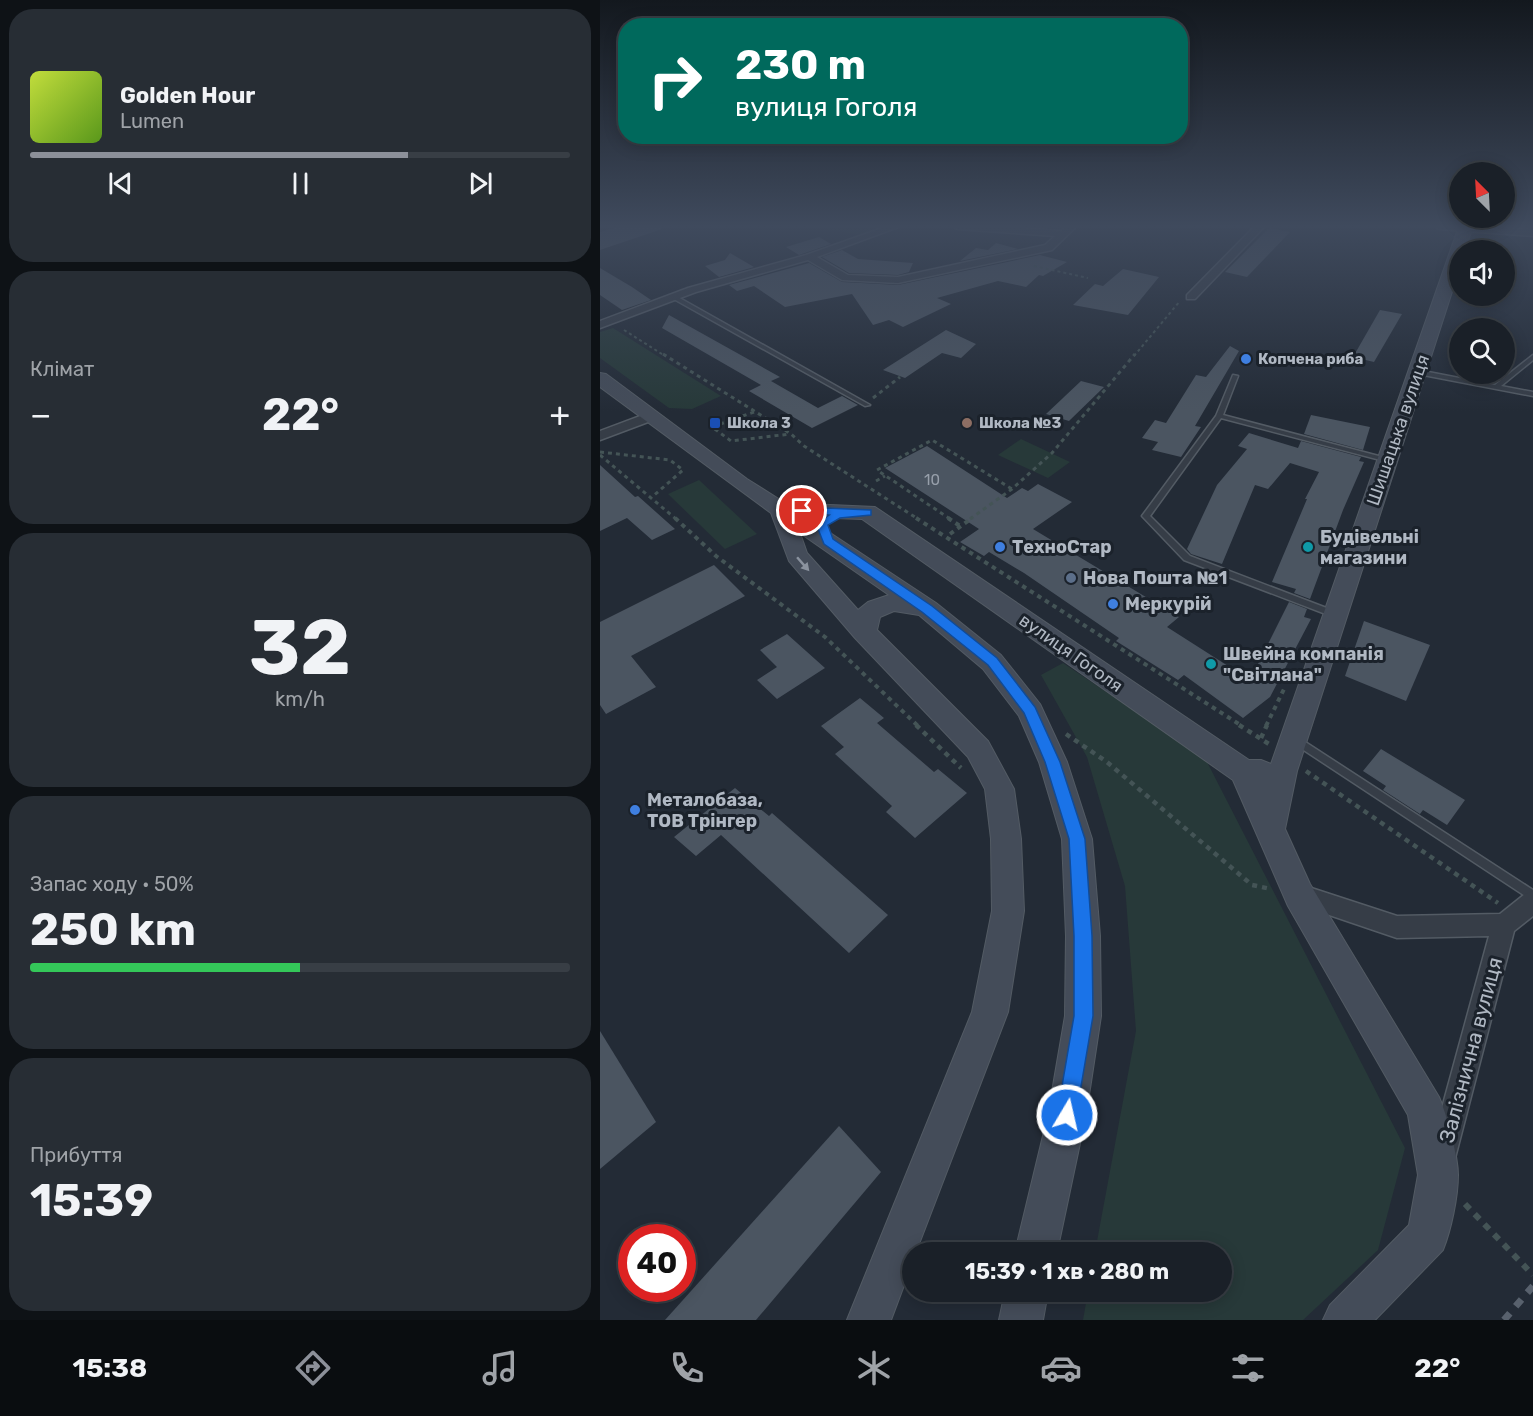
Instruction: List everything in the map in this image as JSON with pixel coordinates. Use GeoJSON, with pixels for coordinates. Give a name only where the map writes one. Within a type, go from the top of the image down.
{"type":"FeatureCollection","features":[{"type":"Feature","properties":{"kind":"street"},"geometry":{"type":"LineString","coordinates":[[605,323],[703,288]]}},
{"type":"Feature","properties":{"kind":"street"},"geometry":{"type":"LineString","coordinates":[[1187,297],[1197,288]]}},
{"type":"Feature","properties":{"kind":"street","name":"Шишацька вулиця"},"geometry":{"type":"LineString","coordinates":[[1269,831],[1288,756],[1446,288]]}},
{"type":"Feature","properties":{"kind":"street"},"geometry":{"type":"LineString","coordinates":[[600,378],[740,483],[927,609],[992,662],[1030,711],[1053,762],[1077,839],[1083,936],[1083,1016],[1067,1115],[1038,1242]]}},
{"type":"Feature","properties":{"kind":"street"},"geometry":{"type":"LineString","coordinates":[[600,436],[651,416]]}},
{"type":"Feature","properties":{"kind":"street"},"geometry":{"type":"LineString","coordinates":[[780,510],[867,512]]}},
{"type":"Feature","properties":{"kind":"street"},"geometry":{"type":"LineString","coordinates":[[780,510],[797,556],[864,632],[978,749],[999,789],[1006,838],[1008,911],[990,1012],[869,1320]]}},
{"type":"Feature","properties":{"kind":"street"},"geometry":{"type":"LineString","coordinates":[[828,542],[822,524],[837,515],[867,512]]}},
{"type":"Feature","properties":{"kind":"street","name":"вулиця Гоголя"},"geometry":{"type":"LineString","coordinates":[[867,512],[1244,772]]}},
{"type":"Feature","properties":{"kind":"street"},"geometry":{"type":"LineString","coordinates":[[864,632],[869,612],[883,604],[896,601],[927,609]]}},
{"type":"Feature","properties":{"kind":"street"},"geometry":{"type":"LineString","coordinates":[[1288,756],[1244,772],[1299,896],[1426,1110],[1438,1175],[1428,1235],[1345,1320]]}},
{"type":"Feature","properties":{"kind":"street"},"geometry":{"type":"LineString","coordinates":[[1299,896],[1397,927],[1518,914]]}},
{"type":"Feature","properties":{"kind":"street","name":"Залізнична вулиця"},"geometry":{"type":"LineString","coordinates":[[1438,1175],[1518,914]]}},
{"type":"Feature","properties":{"kind":"street"},"geometry":{"type":"LineString","coordinates":[[1021,1320],[1025,1302]]}},
{"type":"Feature","properties":{"kind":"lane"},"geometry":{"type":"LineString","coordinates":[[674,297],[864,403]]}},
{"type":"Feature","properties":{"kind":"lane"},"geometry":{"type":"LineString","coordinates":[[1496,387],[1533,357]]}},
{"type":"Feature","properties":{"kind":"lane"},"geometry":{"type":"LineString","coordinates":[[1418,372],[1533,394]]}},
{"type":"Feature","properties":{"kind":"lane"},"geometry":{"type":"LineString","coordinates":[[1235,376],[1219,416],[1146,516],[1187,558],[1336,615]]}},
{"type":"Feature","properties":{"kind":"lane"},"geometry":{"type":"LineString","coordinates":[[1219,416],[1388,460]]}},
{"type":"Feature","properties":{"kind":"lane"},"geometry":{"type":"LineString","coordinates":[[1288,756],[1533,896]]}},
{"type":"Feature","properties":{"kind":"path"},"geometry":{"type":"LineString","coordinates":[[950,534],[1012,489],[1052,453],[1187,297]]}},
{"type":"Feature","properties":{"kind":"path"},"geometry":{"type":"LineString","coordinates":[[605,323],[790,434],[804,446],[1261,738],[1518,914]]}},
{"type":"Feature","properties":{"kind":"path"},"geometry":{"type":"LineString","coordinates":[[864,403],[872,400],[900,377]]}},
{"type":"Feature","properties":{"kind":"path"},"geometry":{"type":"LineString","coordinates":[[755,412],[712,428],[731,441],[790,434]]}},
{"type":"Feature","properties":{"kind":"path"},"geometry":{"type":"LineString","coordinates":[[961,526],[877,470],[932,440],[1012,489]]}},
{"type":"Feature","properties":{"kind":"path"},"geometry":{"type":"LineString","coordinates":[[600,453],[670,460],[683,470],[652,497]]}},
{"type":"Feature","properties":{"kind":"path"},"geometry":{"type":"LineString","coordinates":[[600,453],[716,556],[825,637],[966,772]]}},
{"type":"Feature","properties":{"kind":"path"},"geometry":{"type":"LineString","coordinates":[[876,481],[885,476]]}},
{"type":"Feature","properties":{"kind":"path"},"geometry":{"type":"LineString","coordinates":[[1030,711],[1107,762],[1252,885],[1299,896]]}},
{"type":"Feature","properties":{"kind":"path"},"geometry":{"type":"LineString","coordinates":[[1438,1175],[1533,1275]]}},
{"type":"Feature","properties":{"kind":"shaded area"},"geometry":{"type":"Polygon","coordinates":[[[613,328],[721,396],[692,409],[669,408],[600,358],[600,332],[613,328]]]}},
{"type":"Feature","properties":{"kind":"shaded area"},"geometry":{"type":"Polygon","coordinates":[[[1021,439],[1070,462],[1048,478],[998,455],[1021,439]]]}},
{"type":"Feature","properties":{"kind":"shaded area"},"geometry":{"type":"Polygon","coordinates":[[[699,480],[757,534],[725,549],[668,494],[699,480]]]}},
{"type":"Feature","properties":{"kind":"shaded area"},"geometry":{"type":"Polygon","coordinates":[[[1063,663],[1205,758],[1405,1148],[1378,1250],[1303,1320],[1083,1320],[1086,1302],[1232,1302],[1232,1242],[1097,1242],[1136,1031],[1125,886],[1087,757],[1041,675],[1063,663]]]}},
{"type":"Feature","properties":{"kind":"building"},"geometry":{"type":"Polygon","coordinates":[[[600,288],[633,288],[651,300],[622,310],[600,295],[600,288]]]}},
{"type":"Feature","properties":{"kind":"building"},"geometry":{"type":"Polygon","coordinates":[[[732,288],[749,288],[737,291],[732,288]]]}},
{"type":"Feature","properties":{"kind":"building"},"geometry":{"type":"Polygon","coordinates":[[[756,288],[974,288],[937,298],[951,304],[903,327],[889,320],[873,325],[852,294],[785,307],[756,288]]]}},
{"type":"Feature","properties":{"kind":"building"},"geometry":{"type":"Polygon","coordinates":[[[1091,288],[1150,288],[1128,315],[1073,305],[1091,288]]]}},
{"type":"Feature","properties":{"kind":"building"},"geometry":{"type":"Polygon","coordinates":[[[1380,310],[1402,314],[1374,362],[1353,357],[1380,310]]]}},
{"type":"Feature","properties":{"kind":"building"},"geometry":{"type":"Polygon","coordinates":[[[669,315],[780,377],[771,381],[818,408],[842,396],[858,405],[812,428],[749,391],[761,385],[662,328],[669,315]]]}},
{"type":"Feature","properties":{"kind":"building"},"geometry":{"type":"Polygon","coordinates":[[[946,330],[976,344],[961,358],[942,353],[905,378],[883,370],[946,330]]]}},
{"type":"Feature","properties":{"kind":"building"},"geometry":{"type":"Polygon","coordinates":[[[1230,346],[1239,351],[1195,426],[1201,427],[1181,457],[1152,450],[1158,442],[1142,438],[1155,420],[1166,423],[1196,375],[1206,377],[1230,346]]]}},
{"type":"Feature","properties":{"kind":"building"},"geometry":{"type":"Polygon","coordinates":[[[1081,381],[1104,387],[1069,421],[1046,414],[1081,381]]]}},
{"type":"Feature","properties":{"kind":"building"},"geometry":{"type":"Polygon","coordinates":[[[1311,415],[1370,427],[1363,450],[1304,434],[1311,415]]]}},
{"type":"Feature","properties":{"kind":"building"},"geometry":{"type":"Polygon","coordinates":[[[1249,433],[1298,448],[1301,441],[1361,457],[1359,461],[1364,462],[1343,510],[1310,599],[1294,593],[1296,589],[1272,582],[1307,499],[1305,499],[1319,472],[1290,463],[1268,489],[1255,485],[1222,564],[1191,554],[1187,549],[1217,485],[1247,449],[1238,446],[1249,433]]]}},
{"type":"Feature","properties":{"kind":"building"},"geometry":{"type":"Polygon","coordinates":[[[927,446],[1007,498],[1022,488],[1028,491],[1038,484],[1072,502],[1033,529],[1179,617],[1167,627],[1250,680],[1289,602],[1307,609],[1304,617],[1311,619],[1270,697],[1243,718],[1184,675],[1178,680],[1116,641],[1119,638],[1024,573],[989,552],[984,556],[960,542],[979,529],[885,468],[927,446]]]}},
{"type":"Feature","properties":{"kind":"building"},"geometry":{"type":"Polygon","coordinates":[[[600,465],[675,529],[652,540],[627,518],[600,531],[600,465]]]}},
{"type":"Feature","properties":{"kind":"building"},"geometry":{"type":"Polygon","coordinates":[[[714,565],[745,596],[631,656],[656,687],[606,714],[600,705],[600,622],[714,565]]]}},
{"type":"Feature","properties":{"kind":"building"},"geometry":{"type":"Polygon","coordinates":[[[1364,621],[1430,645],[1406,701],[1345,676],[1364,621]]]}},
{"type":"Feature","properties":{"kind":"building"},"geometry":{"type":"Polygon","coordinates":[[[787,634],[825,668],[777,699],[757,680],[777,667],[760,650],[787,634]]]}},
{"type":"Feature","properties":{"kind":"building"},"geometry":{"type":"Polygon","coordinates":[[[860,698],[884,718],[877,723],[934,772],[938,769],[967,793],[915,838],[886,812],[892,806],[835,754],[844,747],[821,726],[860,698]]]}},
{"type":"Feature","properties":{"kind":"building"},"geometry":{"type":"Polygon","coordinates":[[[1381,749],[1465,800],[1447,825],[1423,810],[1420,814],[1383,790],[1386,786],[1363,771],[1381,749]]]}},
{"type":"Feature","properties":{"kind":"building"},"geometry":{"type":"Polygon","coordinates":[[[735,788],[769,816],[772,813],[888,915],[849,953],[721,835],[696,856],[674,837],[735,788]]]}},
{"type":"Feature","properties":{"kind":"building"},"geometry":{"type":"Polygon","coordinates":[[[600,1031],[656,1122],[600,1169],[600,1031]]]}},
{"type":"Feature","properties":{"kind":"building"},"geometry":{"type":"Polygon","coordinates":[[[839,1126],[881,1172],[756,1320],[665,1320],[681,1302],[696,1302],[696,1285],[839,1126]]]}},
{"type":"Feature","properties":{"kind":"railway"},"geometry":{"type":"LineString","coordinates":[[1504,1320],[1533,1286]]}},
{"type":"Feature","properties":{"kind":"place","name":"Копчена риба"},"geometry":{"type":"Point","coordinates":[1246,359]}},
{"type":"Feature","properties":{"kind":"place","name":"Школа 3"},"geometry":{"type":"Point","coordinates":[715,423]}},
{"type":"Feature","properties":{"kind":"place","name":"Школа №3"},"geometry":{"type":"Point","coordinates":[967,423]}},
{"type":"Feature","properties":{"kind":"place","name":"ТехноСтар"},"geometry":{"type":"Point","coordinates":[1000,547]}},
{"type":"Feature","properties":{"kind":"place","name":"Будівельні магазини"},"geometry":{"type":"Point","coordinates":[1308,547]}},
{"type":"Feature","properties":{"kind":"place","name":"Нова Пошта №1"},"geometry":{"type":"Point","coordinates":[1071,578]}},
{"type":"Feature","properties":{"kind":"place","name":"Меркурій"},"geometry":{"type":"Point","coordinates":[1113,604]}},
{"type":"Feature","properties":{"kind":"place","name":"Швейна компанія \"Світлана\""},"geometry":{"type":"Point","coordinates":[1211,664]}},
{"type":"Feature","properties":{"kind":"place","name":"Металобаза, ТОВ Трінгер"},"geometry":{"type":"Point","coordinates":[635,810]}},
{"type":"Feature","properties":{"kind":"route"},"geometry":{"type":"LineString","coordinates":[[802,511],[867,512],[837,515],[822,524],[828,542],[927,609],[992,662],[1030,711],[1053,762],[1077,839],[1083,936],[1083,1016],[1067,1115]]}}]}
